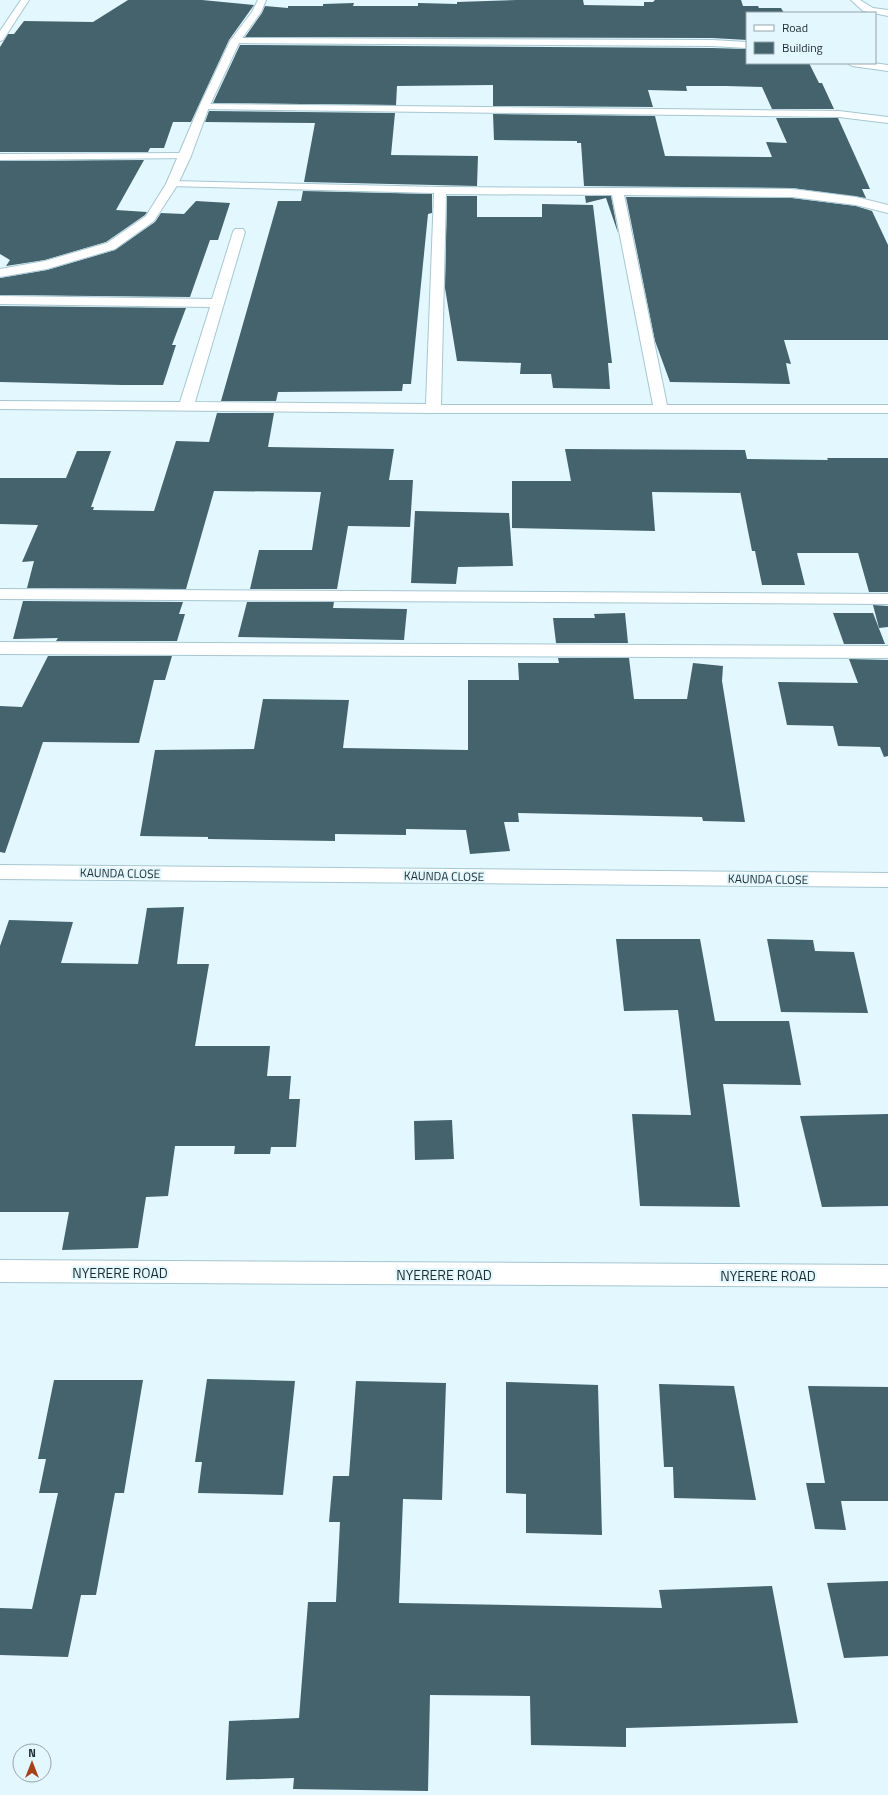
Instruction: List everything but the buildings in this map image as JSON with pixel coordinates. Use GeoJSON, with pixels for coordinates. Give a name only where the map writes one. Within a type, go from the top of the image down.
{"type":"FeatureCollection","features":[{"type":"Feature","properties":{"kind":"street"},"geometry":{"type":"LineString","coordinates":[[0,38],[25,0]]}},
{"type":"Feature","properties":{"kind":"street"},"geometry":{"type":"LineString","coordinates":[[0,273],[47,265],[110,246],[150,218],[172,184],[185,156],[204,107],[235,42],[256,12],[262,0]]}},
{"type":"Feature","properties":{"kind":"street"},"geometry":{"type":"LineString","coordinates":[[855,0],[860,6],[868,10],[888,13]]}},
{"type":"Feature","properties":{"kind":"street"},"geometry":{"type":"LineString","coordinates":[[235,42],[712,43],[746,45]]}},
{"type":"Feature","properties":{"kind":"street"},"geometry":{"type":"LineString","coordinates":[[859,64],[888,68]]}},
{"type":"Feature","properties":{"kind":"street"},"geometry":{"type":"LineString","coordinates":[[204,107],[839,114],[888,120]]}},
{"type":"Feature","properties":{"kind":"street"},"geometry":{"type":"LineString","coordinates":[[0,157],[185,156]]}},
{"type":"Feature","properties":{"kind":"street"},"geometry":{"type":"LineString","coordinates":[[172,184],[440,190],[792,192],[856,201],[888,209]]}},
{"type":"Feature","properties":{"kind":"street"},"geometry":{"type":"LineString","coordinates":[[433,409],[440,190]]}},
{"type":"Feature","properties":{"kind":"street"},"geometry":{"type":"LineString","coordinates":[[617,191],[661,409]]}},
{"type":"Feature","properties":{"kind":"street"},"geometry":{"type":"LineString","coordinates":[[186,407],[239,232]]}},
{"type":"Feature","properties":{"kind":"street"},"geometry":{"type":"LineString","coordinates":[[0,300],[217,303]]}},
{"type":"Feature","properties":{"kind":"street"},"geometry":{"type":"LineString","coordinates":[[0,405],[433,409],[888,409]]}},
{"type":"Feature","properties":{"kind":"street"},"geometry":{"type":"LineString","coordinates":[[0,594],[888,599]]}},
{"type":"Feature","properties":{"kind":"street"},"geometry":{"type":"LineString","coordinates":[[0,648],[888,652]]}},
{"type":"Feature","properties":{"kind":"street","name":"KAUNDA CLOSE"},"geometry":{"type":"LineString","coordinates":[[0,872],[888,880]]}},
{"type":"Feature","properties":{"kind":"street","name":"NYERERE ROAD"},"geometry":{"type":"LineString","coordinates":[[0,1272],[888,1276]]}}]}
